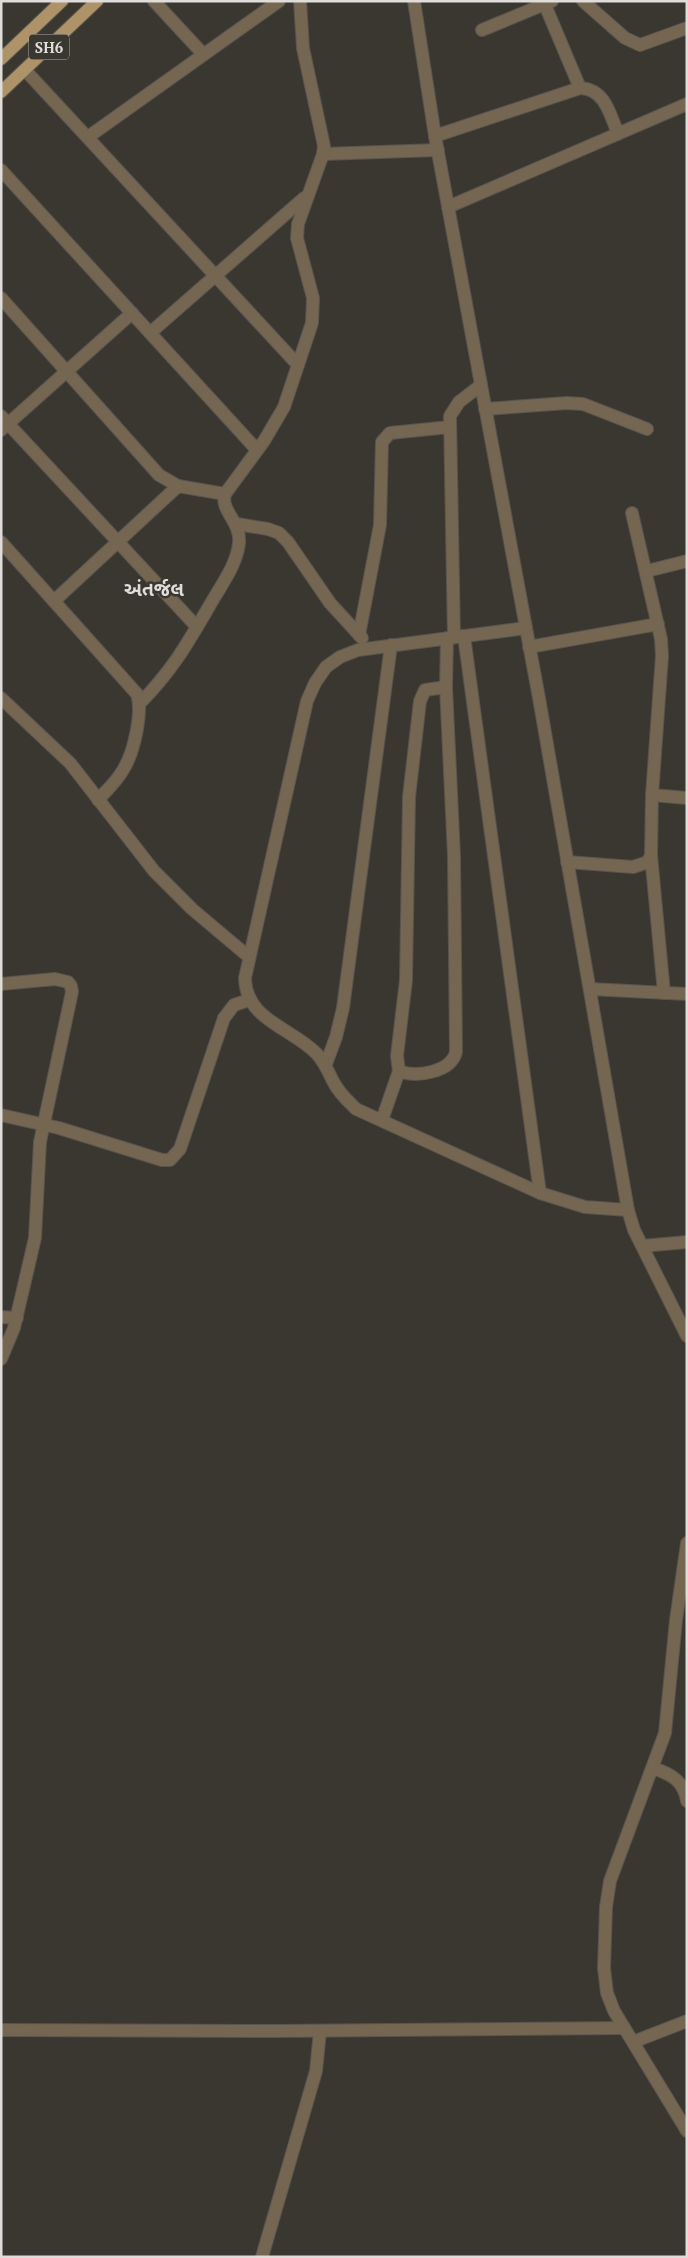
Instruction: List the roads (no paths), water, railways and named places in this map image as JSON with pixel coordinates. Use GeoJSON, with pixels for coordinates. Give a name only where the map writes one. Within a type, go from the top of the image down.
{"type":"FeatureCollection","features":[{"type":"Feature","properties":{"kind":"main road","name":"SH6"},"geometry":{"type":"LineString","coordinates":[[3,86],[25,70],[97,1]]}},
{"type":"Feature","properties":{"kind":"main road","name":"SH6"},"geometry":{"type":"LineString","coordinates":[[1,59],[57,3]]}},
{"type":"Feature","properties":{"kind":"street"},"geometry":{"type":"LineString","coordinates":[[154,1],[203,54]]}},
{"type":"Feature","properties":{"kind":"street"},"geometry":{"type":"LineString","coordinates":[[88,137],[280,1]]}},
{"type":"Feature","properties":{"kind":"street"},"geometry":{"type":"LineString","coordinates":[[140,704],[172,668],[234,562],[240,535],[237,524],[225,507],[223,500],[225,494],[257,450],[284,407],[312,323],[314,309],[297,238],[298,224],[323,154],[323,134],[303,48],[300,1]]}},
{"type":"Feature","properties":{"kind":"street"},"geometry":{"type":"LineString","coordinates":[[414,1],[435,136],[526,628],[628,1210],[642,1246],[687,1336]]}},
{"type":"Feature","properties":{"kind":"street"},"geometry":{"type":"LineString","coordinates":[[584,1],[625,38],[640,45],[687,28]]}},
{"type":"Feature","properties":{"kind":"street"},"geometry":{"type":"LineString","coordinates":[[482,30],[549,3],[580,88]]}},
{"type":"Feature","properties":{"kind":"street"},"geometry":{"type":"LineString","coordinates":[[25,70],[298,365]]}},
{"type":"Feature","properties":{"kind":"street"},"geometry":{"type":"LineString","coordinates":[[435,136],[580,88],[589,88],[598,93],[618,134]]}},
{"type":"Feature","properties":{"kind":"street"},"geometry":{"type":"LineString","coordinates":[[448,207],[687,104]]}},
{"type":"Feature","properties":{"kind":"street"},"geometry":{"type":"LineString","coordinates":[[323,154],[438,150]]}},
{"type":"Feature","properties":{"kind":"street"},"geometry":{"type":"LineString","coordinates":[[1,170],[257,450]]}},
{"type":"Feature","properties":{"kind":"street"},"geometry":{"type":"LineString","coordinates":[[150,333],[308,195]]}},
{"type":"Feature","properties":{"kind":"street"},"geometry":{"type":"LineString","coordinates":[[1,298],[159,475],[178,486],[225,494]]}},
{"type":"Feature","properties":{"kind":"street"},"geometry":{"type":"LineString","coordinates":[[132,313],[4,423],[197,627]]}},
{"type":"Feature","properties":{"kind":"street"},"geometry":{"type":"LineString","coordinates":[[481,385],[459,402],[453,410],[450,427],[455,637],[540,1193]]}},
{"type":"Feature","properties":{"kind":"street"},"geometry":{"type":"LineString","coordinates":[[485,409],[567,403],[583,404],[647,429]]}},
{"type":"Feature","properties":{"kind":"street"},"geometry":{"type":"LineString","coordinates":[[359,634],[380,525],[382,442],[390,433],[450,427]]}},
{"type":"Feature","properties":{"kind":"street"},"geometry":{"type":"LineString","coordinates":[[54,601],[178,486]]}},
{"type":"Feature","properties":{"kind":"street"},"geometry":{"type":"LineString","coordinates":[[632,512],[647,571],[658,624],[662,656],[652,795],[651,854],[664,993]]}},
{"type":"Feature","properties":{"kind":"street"},"geometry":{"type":"LineString","coordinates":[[237,524],[268,529],[278,533],[288,542],[330,603],[370,648]]}},
{"type":"Feature","properties":{"kind":"street"},"geometry":{"type":"LineString","coordinates":[[1,542],[130,684],[140,704],[140,714],[125,768],[98,800]]}},
{"type":"Feature","properties":{"kind":"street"},"geometry":{"type":"LineString","coordinates":[[647,571],[687,561]]}},
{"type":"Feature","properties":{"kind":"street"},"geometry":{"type":"LineString","coordinates":[[529,647],[658,624]]}},
{"type":"Feature","properties":{"kind":"street"},"geometry":{"type":"LineString","coordinates":[[526,628],[370,648],[340,657],[326,667],[306,701],[245,978],[246,992],[249,1000],[264,1016],[299,1039],[326,1064],[334,1084],[344,1098],[356,1109],[540,1193],[585,1207],[628,1210]]}},
{"type":"Feature","properties":{"kind":"street"},"geometry":{"type":"LineString","coordinates":[[399,1071],[416,1075],[446,1066],[452,1062],[456,1052],[454,856],[446,687],[455,637]]}},
{"type":"Feature","properties":{"kind":"street"},"geometry":{"type":"LineString","coordinates":[[326,1064],[336,1037],[343,1008],[391,645]]}},
{"type":"Feature","properties":{"kind":"street"},"geometry":{"type":"LineString","coordinates":[[382,1120],[399,1071],[397,1056],[406,980],[409,805],[420,701],[425,690],[446,687]]}},
{"type":"Feature","properties":{"kind":"street"},"geometry":{"type":"LineString","coordinates":[[3,701],[70,763],[160,878],[192,909],[250,957]]}},
{"type":"Feature","properties":{"kind":"street"},"geometry":{"type":"LineString","coordinates":[[652,795],[687,798]]}},
{"type":"Feature","properties":{"kind":"street"},"geometry":{"type":"LineString","coordinates":[[567,862],[633,867],[648,862],[651,854]]}},
{"type":"Feature","properties":{"kind":"street"},"geometry":{"type":"LineString","coordinates":[[1,984],[55,979],[68,982],[71,986],[38,1157],[35,1238],[17,1318],[1,1359]]}},
{"type":"Feature","properties":{"kind":"street"},"geometry":{"type":"LineString","coordinates":[[590,989],[687,994]]}},
{"type":"Feature","properties":{"kind":"street"},"geometry":{"type":"LineString","coordinates":[[1,1115],[43,1124],[162,1160],[170,1160],[176,1156],[180,1149],[224,1018],[234,1005],[249,1000]]}},
{"type":"Feature","properties":{"kind":"street"},"geometry":{"type":"LineString","coordinates":[[642,1246],[687,1242]]}},
{"type":"Feature","properties":{"kind":"street"},"geometry":{"type":"LineString","coordinates":[[1,1317],[17,1318]]}},
{"type":"Feature","properties":{"kind":"street"},"geometry":{"type":"LineString","coordinates":[[687,1543],[682,1614],[666,1726],[654,1768],[610,1881],[606,1907],[604,1968],[607,1993],[624,2028],[687,2131]]}},
{"type":"Feature","properties":{"kind":"street"},"geometry":{"type":"LineString","coordinates":[[654,1768],[670,1774],[683,1782],[687,1801]]}},
{"type":"Feature","properties":{"kind":"street"},"geometry":{"type":"LineString","coordinates":[[633,2042],[687,2020]]}},
{"type":"Feature","properties":{"kind":"street"},"geometry":{"type":"LineString","coordinates":[[1,2030],[320,2031],[624,2028]]}},
{"type":"Feature","properties":{"kind":"street"},"geometry":{"type":"LineString","coordinates":[[262,2257],[316,2071],[320,2031]]}},
{"type":"Feature","properties":{"kind":"district","name":"અંતર્જલ"},"geometry":{"type":"Point","coordinates":[154,588]}}]}
